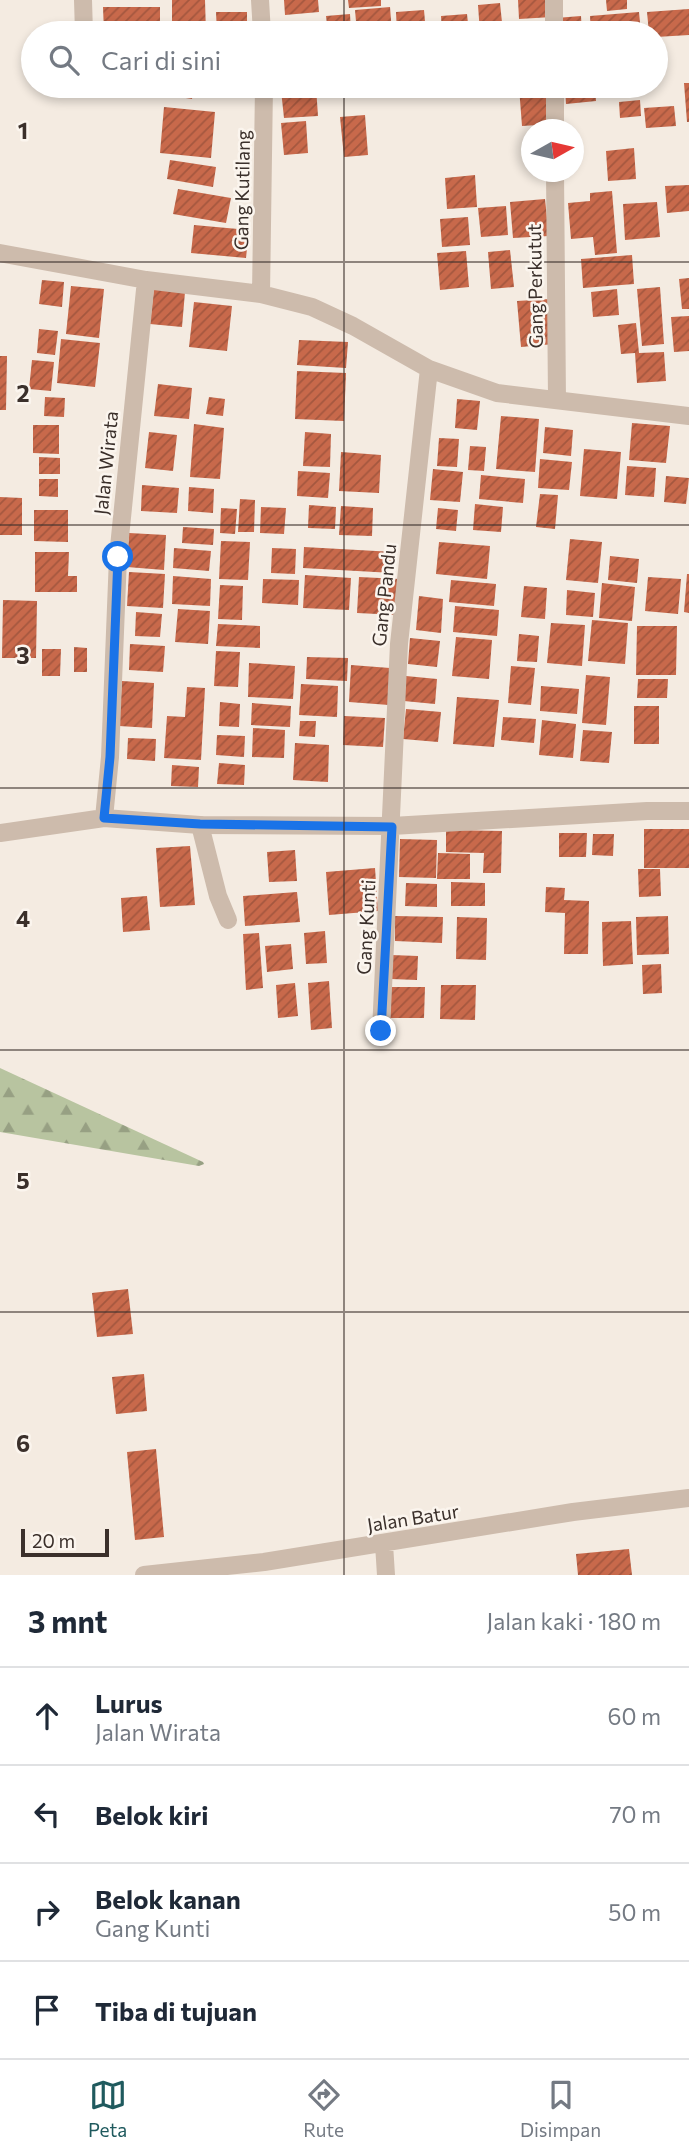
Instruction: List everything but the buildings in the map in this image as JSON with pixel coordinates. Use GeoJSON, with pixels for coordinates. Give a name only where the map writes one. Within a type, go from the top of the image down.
{"type":"FeatureCollection","features":[{"type":"Feature","properties":{"kind":"street"},"geometry":{"type":"LineString","coordinates":[[83,0],[83,21]]}},
{"type":"Feature","properties":{"kind":"street"},"geometry":{"type":"LineString","coordinates":[[260,0],[261,21]]}},
{"type":"Feature","properties":{"kind":"street"},"geometry":{"type":"LineString","coordinates":[[554,0],[554,21]]}},
{"type":"Feature","properties":{"kind":"street","name":"Gang Kutilang"},"geometry":{"type":"LineString","coordinates":[[261,294],[264,98]]}},
{"type":"Feature","properties":{"kind":"street"},"geometry":{"type":"LineString","coordinates":[[555,98],[555,119]]}},
{"type":"Feature","properties":{"kind":"street","name":"Gang Perkutut"},"geometry":{"type":"LineString","coordinates":[[555,182],[557,400]]}},
{"type":"Feature","properties":{"kind":"street"},"geometry":{"type":"LineString","coordinates":[[0,253],[146,280],[261,294],[312,307],[353,326],[429,369],[497,393],[689,416]]}},
{"type":"Feature","properties":{"kind":"street","name":"Jalan Wirata"},"geometry":{"type":"LineString","coordinates":[[104,818],[110,757],[118,557],[146,280]]}},
{"type":"Feature","properties":{"kind":"street","name":"Gang Pandu"},"geometry":{"type":"LineString","coordinates":[[392,827],[399,644],[429,369]]}},
{"type":"Feature","properties":{"kind":"street"},"geometry":{"type":"LineString","coordinates":[[0,833],[104,818],[200,824],[392,827],[647,811],[689,811]]}},
{"type":"Feature","properties":{"kind":"street"},"geometry":{"type":"LineString","coordinates":[[200,824],[218,896],[228,920]]}},
{"type":"Feature","properties":{"kind":"street","name":"Gang Kunti"},"geometry":{"type":"LineString","coordinates":[[381,1031],[392,827]]}},
{"type":"Feature","properties":{"kind":"street","name":"Jalan Batur"},"geometry":{"type":"LineString","coordinates":[[144,1575],[264,1569],[383,1544],[573,1512],[689,1498]]}},
{"type":"Feature","properties":{"kind":"street"},"geometry":{"type":"LineString","coordinates":[[383,1544],[386,1575]]}},
{"type":"Feature","properties":{"kind":"green space"},"geometry":{"type":"Polygon","coordinates":[[[0,1068],[204,1164],[199,1166],[0,1132],[0,1068]]]}},
{"type":"Feature","properties":{"kind":"route"},"geometry":{"type":"LineString","coordinates":[[118,557],[110,757],[104,818],[200,824],[392,827],[381,1031]]}}]}
